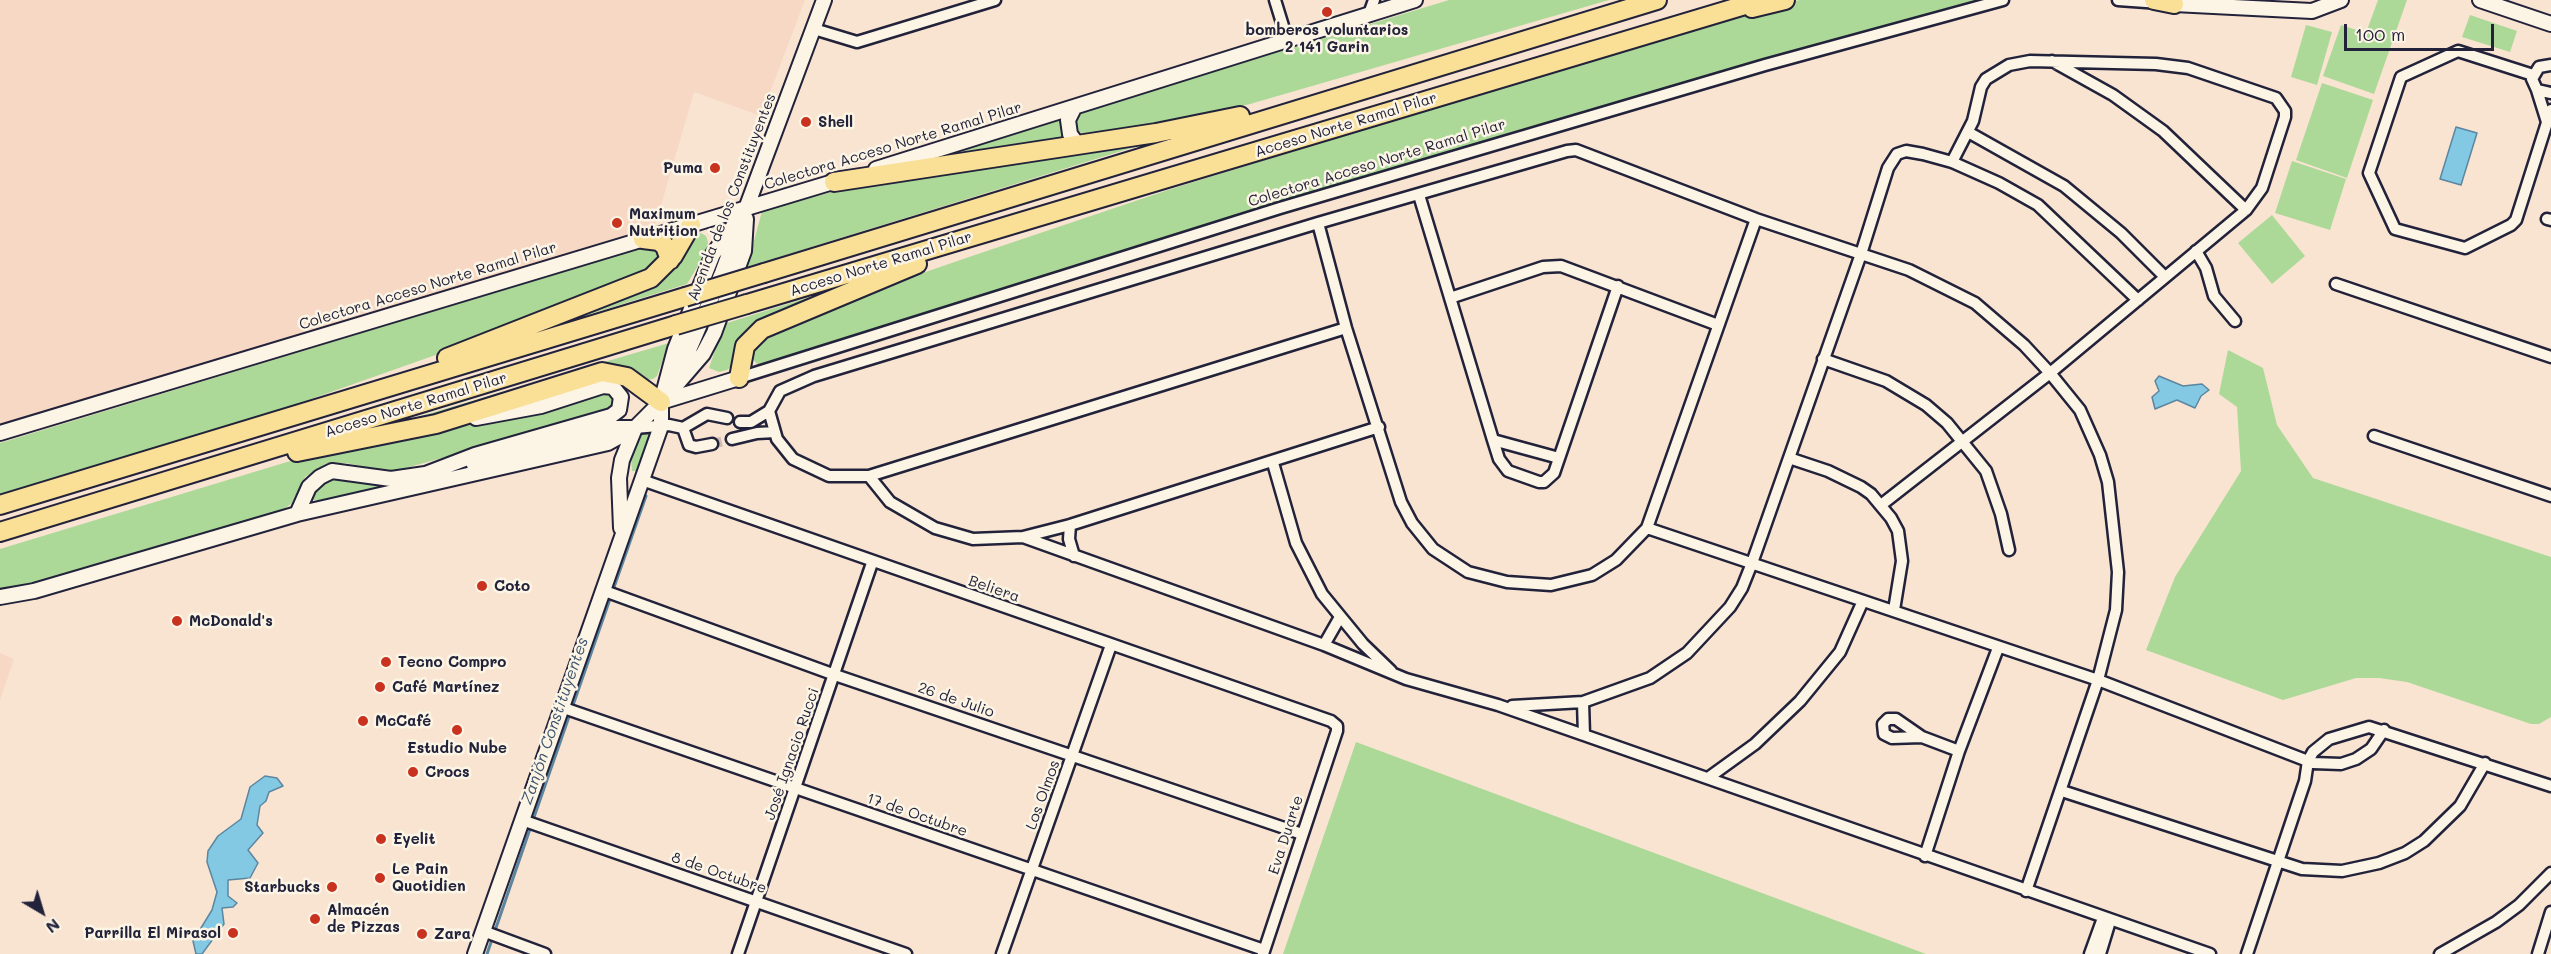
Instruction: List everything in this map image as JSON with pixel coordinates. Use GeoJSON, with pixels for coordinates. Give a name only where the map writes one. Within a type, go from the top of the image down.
{"type":"FeatureCollection","features":[{"type":"Feature","properties":{"kind":"highway","name":"Acceso Norte Ramal Pilar"},"geometry":{"type":"LineString","coordinates":[[0,505],[1658,0]]}},
{"type":"Feature","properties":{"kind":"highway","name":"Acceso Norte Ramal Pilar"},"geometry":{"type":"LineString","coordinates":[[0,532],[676,325],[1762,0]]}},
{"type":"Feature","properties":{"kind":"highway"},"geometry":{"type":"LineString","coordinates":[[1683,24],[1785,0]]}},
{"type":"Feature","properties":{"kind":"highway"},"geometry":{"type":"LineString","coordinates":[[2154,0],[2174,4]]}},
{"type":"Feature","properties":{"kind":"highway"},"geometry":{"type":"LineString","coordinates":[[834,182],[1232,119],[1526,41]]}},
{"type":"Feature","properties":{"kind":"highway"},"geometry":{"type":"LineString","coordinates":[[739,378],[745,346],[750,338],[778,320],[1030,219]]}},
{"type":"Feature","properties":{"kind":"highway"},"geometry":{"type":"LineString","coordinates":[[344,401],[415,370],[651,278],[670,260],[691,225]]}},
{"type":"Feature","properties":{"kind":"highway"},"geometry":{"type":"LineString","coordinates":[[643,239],[659,241],[665,246],[670,260]]}},
{"type":"Feature","properties":{"kind":"highway"},"geometry":{"type":"LineString","coordinates":[[198,471],[436,424],[602,372],[627,377],[661,402]]}},
{"type":"Feature","properties":{"kind":"street","name":"Avenida de los Constituyentes"},"geometry":{"type":"LineString","coordinates":[[621,534],[619,478],[622,460],[635,428],[661,402],[680,371],[746,209],[824,0]]}},
{"type":"Feature","properties":{"kind":"street"},"geometry":{"type":"LineString","coordinates":[[813,29],[857,42],[995,0]]}},
{"type":"Feature","properties":{"kind":"street"},"geometry":{"type":"LineString","coordinates":[[1275,0],[1287,39]]}},
{"type":"Feature","properties":{"kind":"street"},"geometry":{"type":"LineString","coordinates":[[1369,14],[1374,0]]}},
{"type":"Feature","properties":{"kind":"street","name":"Colectora Acceso Norte Ramal Pilar"},"geometry":{"type":"LineString","coordinates":[[0,434],[746,209],[1415,0]]}},
{"type":"Feature","properties":{"kind":"street","name":"Colectora Acceso Norte Ramal Pilar"},"geometry":{"type":"LineString","coordinates":[[661,402],[1280,208],[1765,65],[2003,0]]}},
{"type":"Feature","properties":{"kind":"street"},"geometry":{"type":"LineString","coordinates":[[2118,0],[2312,11],[2341,0]]}},
{"type":"Feature","properties":{"kind":"street"},"geometry":{"type":"LineString","coordinates":[[2480,0],[2551,24]]}},
{"type":"Feature","properties":{"kind":"street"},"geometry":{"type":"LineString","coordinates":[[2533,75],[2458,51],[2407,72],[2401,77],[2369,178],[2398,231],[2465,248],[2511,225],[2516,220],[2551,110]]}},
{"type":"Feature","properties":{"kind":"street"},"geometry":{"type":"LineString","coordinates":[[2050,60],[2113,94],[2163,130],[2246,210]]}},
{"type":"Feature","properties":{"kind":"street"},"geometry":{"type":"LineString","coordinates":[[1881,505],[2050,373],[2246,210],[2262,188],[2285,117],[2281,103],[2276,98],[2201,71],[2170,65],[2030,61],[1993,73],[1981,87],[1968,132],[1952,162]]}},
{"type":"Feature","properties":{"kind":"street"},"geometry":{"type":"LineString","coordinates":[[2547,122],[2537,90],[2532,82],[2533,75],[2539,67],[2551,65]]}},
{"type":"Feature","properties":{"kind":"street"},"geometry":{"type":"LineString","coordinates":[[2537,90],[2551,93]]}},
{"type":"Feature","properties":{"kind":"street"},"geometry":{"type":"LineString","coordinates":[[1074,108],[1068,120],[1070,134],[1078,145]]}},
{"type":"Feature","properties":{"kind":"street"},"geometry":{"type":"LineString","coordinates":[[1968,132],[2064,186],[2121,233],[2164,277]]}},
{"type":"Feature","properties":{"kind":"street"},"geometry":{"type":"LineString","coordinates":[[740,422],[751,422],[769,411],[780,391],[797,382],[1318,223],[1567,150],[1576,150],[1756,219],[1929,279],[1975,303],[2010,332],[2050,373],[2080,410],[2100,455],[2110,497],[2118,572],[2116,610],[2098,681],[2026,891]]}},
{"type":"Feature","properties":{"kind":"street"},"geometry":{"type":"LineString","coordinates":[[1498,705],[1537,707],[1583,702],[1650,678],[1688,653],[1730,607],[1742,588],[1752,563],[1893,159],[1906,151],[1952,162],[1999,183],[2038,206],[2138,300]]}},
{"type":"Feature","properties":{"kind":"street"},"geometry":{"type":"LineString","coordinates":[[1419,195],[1493,440],[1503,465],[1508,471],[1533,481],[1544,482],[1549,479],[1559,458],[1618,286]]}},
{"type":"Feature","properties":{"kind":"street"},"geometry":{"type":"LineString","coordinates":[[1318,223],[1346,327],[1401,502],[1412,524],[1434,549],[1468,572],[1526,585],[1570,583],[1592,575],[1616,560],[1647,528],[1756,219]]}},
{"type":"Feature","properties":{"kind":"street"},"geometry":{"type":"LineString","coordinates":[[2196,251],[2205,268],[2214,296],[2235,321]]}},
{"type":"Feature","properties":{"kind":"street"},"geometry":{"type":"LineString","coordinates":[[1450,298],[1551,265],[1574,269],[1718,324]]}},
{"type":"Feature","properties":{"kind":"street"},"geometry":{"type":"LineString","coordinates":[[2336,284],[2551,357]]}},
{"type":"Feature","properties":{"kind":"street"},"geometry":{"type":"LineString","coordinates":[[769,411],[775,432],[785,452],[805,467],[829,476],[869,476],[1346,327]]}},
{"type":"Feature","properties":{"kind":"street"},"geometry":{"type":"LineString","coordinates":[[1823,359],[1870,374],[1903,390],[1933,411],[1964,440],[1979,460],[1991,484],[2009,550]]}},
{"type":"Feature","properties":{"kind":"street"},"geometry":{"type":"LineString","coordinates":[[423,475],[475,455],[611,416],[619,410],[621,397],[613,387],[603,386],[520,411],[436,424]]}},
{"type":"Feature","properties":{"kind":"street","name":"Avenida de los Constituyentes"},"geometry":{"type":"LineString","coordinates":[[475,954],[491,933],[524,821],[563,708],[608,593],[621,534],[661,426],[661,402]]}},
{"type":"Feature","properties":{"kind":"street"},"geometry":{"type":"LineString","coordinates":[[297,514],[309,487],[320,477],[332,471],[384,479],[423,475],[471,466],[612,428],[669,425],[683,428],[707,414],[727,418]]}},
{"type":"Feature","properties":{"kind":"street"},"geometry":{"type":"LineString","coordinates":[[869,476],[890,502],[935,528],[973,539],[1023,537],[1070,525],[1378,427]]}},
{"type":"Feature","properties":{"kind":"street"},"geometry":{"type":"LineString","coordinates":[[0,597],[34,591],[297,514],[608,443],[635,428]]}},
{"type":"Feature","properties":{"kind":"street"},"geometry":{"type":"LineString","coordinates":[[683,428],[689,445],[696,447],[712,444]]}},
{"type":"Feature","properties":{"kind":"street"},"geometry":{"type":"LineString","coordinates":[[732,440],[757,433],[775,432]]}},
{"type":"Feature","properties":{"kind":"street"},"geometry":{"type":"LineString","coordinates":[[2374,436],[2551,496]]}},
{"type":"Feature","properties":{"kind":"street"},"geometry":{"type":"LineString","coordinates":[[1493,440],[1559,458]]}},
{"type":"Feature","properties":{"kind":"street"},"geometry":{"type":"LineString","coordinates":[[1789,458],[1828,471],[1861,487],[1881,505],[1891,518],[1900,546],[1899,593],[1894,610]]}},
{"type":"Feature","properties":{"kind":"street"},"geometry":{"type":"LineString","coordinates":[[622,460],[630,477],[642,480]]}},
{"type":"Feature","properties":{"kind":"street"},"geometry":{"type":"LineString","coordinates":[[1273,462],[1305,564],[1322,594],[1340,617],[1396,675]]}},
{"type":"Feature","properties":{"kind":"street","name":"Beliera"},"geometry":{"type":"LineString","coordinates":[[642,480],[1331,721],[1337,726]]}},
{"type":"Feature","properties":{"kind":"street"},"geometry":{"type":"LineString","coordinates":[[1070,525],[1069,539],[1074,556]]}},
{"type":"Feature","properties":{"kind":"street"},"geometry":{"type":"LineString","coordinates":[[1647,528],[1862,603],[1894,610],[2098,681],[2308,761],[2323,765],[2356,759],[2371,749],[2384,730]]}},
{"type":"Feature","properties":{"kind":"street"},"geometry":{"type":"LineString","coordinates":[[1023,537],[1324,645],[1396,675],[1498,705],[2106,920],[2210,954]]}},
{"type":"Feature","properties":{"kind":"street","name":"José Ignacio Rucci"},"geometry":{"type":"LineString","coordinates":[[738,954],[836,675],[872,562]]}},
{"type":"Feature","properties":{"kind":"street","name":"26 de Julio"},"geometry":{"type":"LineString","coordinates":[[608,593],[836,675],[1302,834]]}},
{"type":"Feature","properties":{"kind":"street"},"geometry":{"type":"LineString","coordinates":[[1708,778],[1769,732],[1800,701],[1840,652],[1862,603]]}},
{"type":"Feature","properties":{"kind":"street"},"geometry":{"type":"LineString","coordinates":[[1324,645],[1340,617]]}},
{"type":"Feature","properties":{"kind":"street","name":"Los Olmos"},"geometry":{"type":"LineString","coordinates":[[1002,954],[1111,645]]}},
{"type":"Feature","properties":{"kind":"street"},"geometry":{"type":"LineString","coordinates":[[1925,856],[1959,751],[1998,648]]}},
{"type":"Feature","properties":{"kind":"street"},"geometry":{"type":"LineString","coordinates":[[1583,702],[1584,735]]}},
{"type":"Feature","properties":{"kind":"street","name":"17 de Octubre"},"geometry":{"type":"LineString","coordinates":[[563,708],[1263,952]]}},
{"type":"Feature","properties":{"kind":"street","name":"Eva Duarte"},"geometry":{"type":"LineString","coordinates":[[1263,952],[1337,726]]}},
{"type":"Feature","properties":{"kind":"street"},"geometry":{"type":"LineString","coordinates":[[2247,954],[2305,781],[2308,761],[2320,745],[2342,733],[2369,727],[2551,786]]}},
{"type":"Feature","properties":{"kind":"street"},"geometry":{"type":"LineString","coordinates":[[1922,737],[1959,751]]}},
{"type":"Feature","properties":{"kind":"street"},"geometry":{"type":"LineString","coordinates":[[2062,791],[2278,862],[2319,872],[2342,871],[2405,853],[2424,841],[2460,806],[2485,764]]}},
{"type":"Feature","properties":{"kind":"street","name":"8 de Octubre"},"geometry":{"type":"LineString","coordinates":[[524,821],[906,954]]}},
{"type":"Feature","properties":{"kind":"street"},"geometry":{"type":"LineString","coordinates":[[2440,954],[2496,922],[2519,905],[2551,873]]}},
{"type":"Feature","properties":{"kind":"street"},"geometry":{"type":"LineString","coordinates":[[2538,954],[2551,912]]}},
{"type":"Feature","properties":{"kind":"street"},"geometry":{"type":"LineString","coordinates":[[2090,954],[2106,920]]}},
{"type":"Feature","properties":{"kind":"street"},"geometry":{"type":"LineString","coordinates":[[2100,954],[2106,920]]}},
{"type":"Feature","properties":{"kind":"street"},"geometry":{"type":"LineString","coordinates":[[491,933],[545,954]]}},
{"type":"Feature","properties":{"kind":"shaded area"},"geometry":{"type":"Polygon","coordinates":[[[0,0],[805,0],[761,116],[694,92],[655,226],[569,256],[0,428],[0,0]]]}},
{"type":"Feature","properties":{"kind":"shaded area"},"geometry":{"type":"Polygon","coordinates":[[[0,653],[14,659],[0,700],[0,653]]]}},
{"type":"Feature","properties":{"kind":"green space"},"geometry":{"type":"Polygon","coordinates":[[[1449,0],[1609,0],[1250,104],[1180,120],[1085,134],[1079,132],[1075,125],[1076,118],[1082,112],[1449,0]]]}},
{"type":"Feature","properties":{"kind":"green space"},"geometry":{"type":"Polygon","coordinates":[[[1800,0],[1985,0],[1791,51],[1256,210],[769,365],[758,365],[749,355],[751,345],[807,313],[969,257],[1171,189],[1729,17],[1800,0]]]}},
{"type":"Feature","properties":{"kind":"green space"},"geometry":{"type":"Polygon","coordinates":[[[2378,0],[2407,0],[2374,94],[2323,76],[2341,25],[2366,33],[2378,0]]]}},
{"type":"Feature","properties":{"kind":"green space"},"geometry":{"type":"Polygon","coordinates":[[[2470,15],[2517,31],[2510,52],[2462,37],[2470,15]]]}},
{"type":"Feature","properties":{"kind":"green space"},"geometry":{"type":"Polygon","coordinates":[[[2306,25],[2332,32],[2317,85],[2291,77],[2306,25]]]}},
{"type":"Feature","properties":{"kind":"green space"},"geometry":{"type":"Polygon","coordinates":[[[2322,83],[2373,100],[2347,178],[2296,160],[2322,83]]]}},
{"type":"Feature","properties":{"kind":"green space"},"geometry":{"type":"Polygon","coordinates":[[[1060,119],[1063,137],[946,154],[1060,119]]]}},
{"type":"Feature","properties":{"kind":"green space"},"geometry":{"type":"Polygon","coordinates":[[[1145,141],[1141,145],[747,267],[762,211],[865,183],[1145,141]]]}},
{"type":"Feature","properties":{"kind":"green space"},"geometry":{"type":"Polygon","coordinates":[[[2292,161],[2346,179],[2330,230],[2275,213],[2292,161]]]}},
{"type":"Feature","properties":{"kind":"green space"},"geometry":{"type":"Polygon","coordinates":[[[2272,215],[2305,256],[2272,284],[2238,243],[2272,215]]]}},
{"type":"Feature","properties":{"kind":"green space"},"geometry":{"type":"Polygon","coordinates":[[[701,233],[706,236],[708,242],[705,254],[687,284],[526,334],[613,299],[694,234],[701,233]]]}},
{"type":"Feature","properties":{"kind":"green space"},"geometry":{"type":"Polygon","coordinates":[[[648,246],[661,252],[657,266],[495,334],[280,410],[0,494],[0,443],[648,246]]]}},
{"type":"Feature","properties":{"kind":"green space"},"geometry":{"type":"Polygon","coordinates":[[[889,272],[807,303],[727,370],[719,372],[709,368],[724,324],[889,272]]]}},
{"type":"Feature","properties":{"kind":"green space"},"geometry":{"type":"Polygon","coordinates":[[[669,343],[657,376],[653,379],[646,380],[629,368],[615,366],[461,413],[390,425],[669,343]]]}},
{"type":"Feature","properties":{"kind":"green space"},"geometry":{"type":"Polygon","coordinates":[[[2228,350],[2263,368],[2277,425],[2313,478],[2551,557],[2551,717],[2539,724],[2531,724],[2407,682],[2379,678],[2356,678],[2283,700],[2146,650],[2175,577],[2241,471],[2237,407],[2219,394],[2228,350]]]}},
{"type":"Feature","properties":{"kind":"green space"},"geometry":{"type":"Polygon","coordinates":[[[606,391],[615,397],[612,410],[606,413],[391,472],[346,463],[327,463],[305,477],[291,504],[279,512],[0,593],[0,549],[287,462],[432,431],[517,418],[606,391]]]}},
{"type":"Feature","properties":{"kind":"green space"},"geometry":{"type":"Polygon","coordinates":[[[652,433],[638,471],[632,471],[631,457],[638,439],[642,434],[652,433]]]}},
{"type":"Feature","properties":{"kind":"green space"},"geometry":{"type":"Polygon","coordinates":[[[338,477],[373,484],[407,484],[334,501],[312,500],[313,494],[322,483],[338,477]]]}},
{"type":"Feature","properties":{"kind":"green space"},"geometry":{"type":"Polygon","coordinates":[[[1356,742],[1926,954],[1283,954],[1356,742]]]}},
{"type":"Feature","properties":{"kind":"water"},"geometry":{"type":"Polygon","coordinates":[[[2456,127],[2477,133],[2461,185],[2440,179],[2456,127]]]}},
{"type":"Feature","properties":{"kind":"water"},"geometry":{"type":"Polygon","coordinates":[[[2159,376],[2183,386],[2202,384],[2209,390],[2201,396],[2195,408],[2177,400],[2155,409],[2152,397],[2159,391],[2155,381],[2159,376]]]}},
{"type":"Feature","properties":{"kind":"water"},"geometry":{"type":"Polygon","coordinates":[[[265,776],[277,778],[283,786],[269,792],[266,801],[260,806],[257,825],[263,833],[248,850],[258,863],[250,878],[228,880],[228,896],[237,903],[233,907],[222,908],[224,924],[202,954],[196,954],[193,941],[212,910],[217,892],[207,862],[208,851],[218,836],[241,819],[250,787],[265,776]]]}},
{"type":"Feature","properties":{"kind":"waterway","name":"Zanjón Constituyentes"},"geometry":{"type":"LineString","coordinates":[[613,590],[646,496]]}},
{"type":"Feature","properties":{"kind":"waterway","name":"Zanjón Constituyentes"},"geometry":{"type":"LineString","coordinates":[[533,820],[611,596]]}},
{"type":"Feature","properties":{"kind":"waterway","name":"Zanjón Constituyentes"},"geometry":{"type":"LineString","coordinates":[[487,954],[531,826]]}},
{"type":"Feature","properties":{"kind":"tunnel"},"geometry":{"type":"LineString","coordinates":[[712,444],[732,439]]}},
{"type":"Feature","properties":{"kind":"place","name":"bomberos voluntarios 2 141 Garin"},"geometry":{"type":"Point","coordinates":[1327,12]}},
{"type":"Feature","properties":{"kind":"place","name":"Shell"},"geometry":{"type":"Point","coordinates":[806,122]}},
{"type":"Feature","properties":{"kind":"place","name":"Puma"},"geometry":{"type":"Point","coordinates":[715,168]}},
{"type":"Feature","properties":{"kind":"place","name":"Maximum Nutrition"},"geometry":{"type":"Point","coordinates":[617,223]}},
{"type":"Feature","properties":{"kind":"place","name":"Coto"},"geometry":{"type":"Point","coordinates":[482,586]}},
{"type":"Feature","properties":{"kind":"place","name":"McDonald's"},"geometry":{"type":"Point","coordinates":[177,621]}},
{"type":"Feature","properties":{"kind":"place","name":"Tecno Compro"},"geometry":{"type":"Point","coordinates":[386,662]}},
{"type":"Feature","properties":{"kind":"place","name":"Café Martínez"},"geometry":{"type":"Point","coordinates":[380,687]}},
{"type":"Feature","properties":{"kind":"place","name":"McCafé"},"geometry":{"type":"Point","coordinates":[363,721]}},
{"type":"Feature","properties":{"kind":"place","name":"Estudio Nube"},"geometry":{"type":"Point","coordinates":[457,730]}},
{"type":"Feature","properties":{"kind":"place","name":"Crocs"},"geometry":{"type":"Point","coordinates":[413,772]}},
{"type":"Feature","properties":{"kind":"place","name":"Eyelit"},"geometry":{"type":"Point","coordinates":[381,839]}},
{"type":"Feature","properties":{"kind":"place","name":"Le Pain Quotidien"},"geometry":{"type":"Point","coordinates":[380,878]}},
{"type":"Feature","properties":{"kind":"place","name":"Starbucks"},"geometry":{"type":"Point","coordinates":[332,887]}},
{"type":"Feature","properties":{"kind":"place","name":"Almacén de Pizzas"},"geometry":{"type":"Point","coordinates":[315,919]}},
{"type":"Feature","properties":{"kind":"place","name":"Parrilla El Mirasol"},"geometry":{"type":"Point","coordinates":[233,933]}},
{"type":"Feature","properties":{"kind":"place","name":"Zara"},"geometry":{"type":"Point","coordinates":[422,934]}}]}
